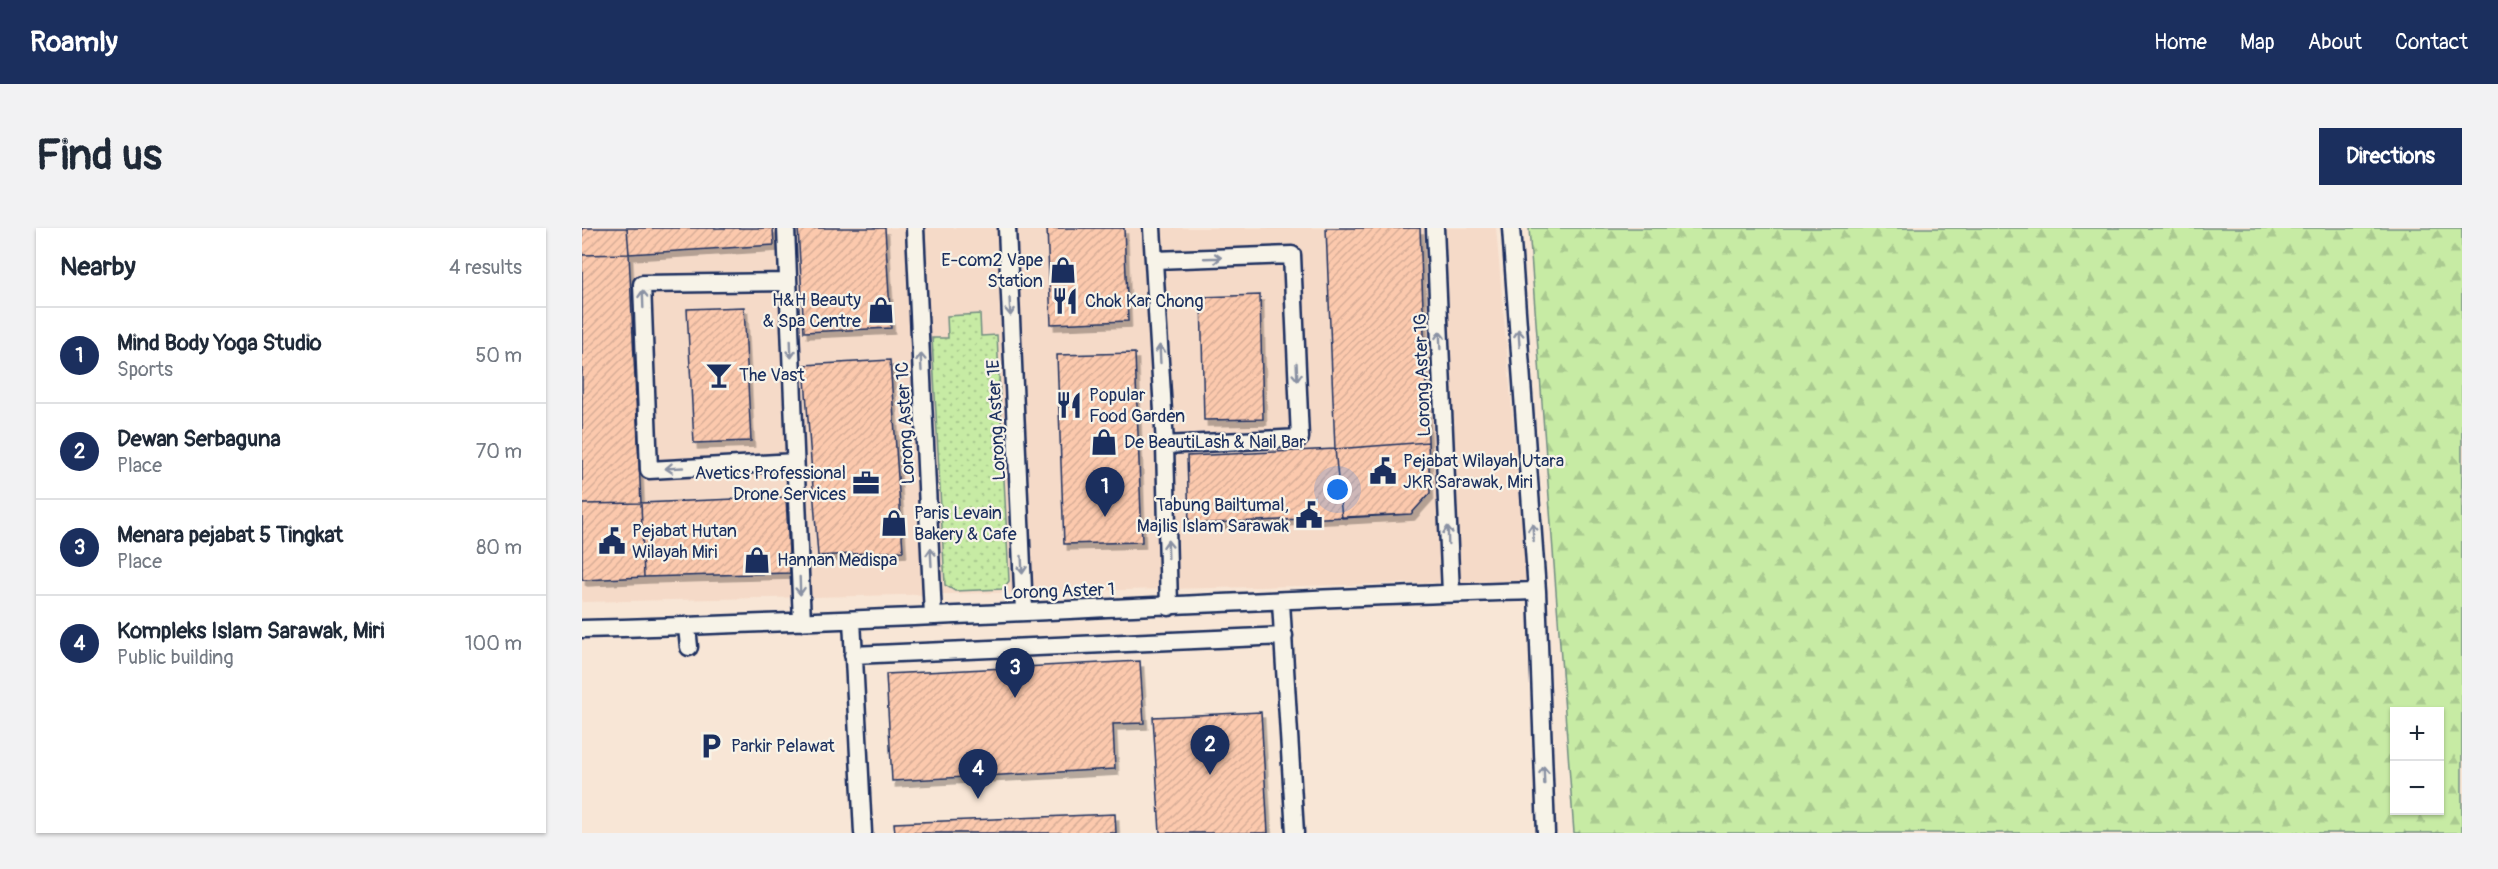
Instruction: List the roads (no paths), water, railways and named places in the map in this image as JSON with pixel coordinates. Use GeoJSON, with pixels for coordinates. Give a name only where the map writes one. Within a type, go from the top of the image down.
{"type":"FeatureCollection","features":[{"type":"Feature","properties":{"kind":"lane"},"geometry":{"type":"LineString","coordinates":[[786,228],[802,622]]}},
{"type":"Feature","properties":{"kind":"lane","name":"Lorong Aster 1C"},"geometry":{"type":"LineString","coordinates":[[915,228],[933,616]]}},
{"type":"Feature","properties":{"kind":"lane","name":"Lorong Aster 1E"},"geometry":{"type":"LineString","coordinates":[[1007,228],[1024,611]]}},
{"type":"Feature","properties":{"kind":"lane"},"geometry":{"type":"LineString","coordinates":[[1152,228],[1165,445],[1169,607]]}},
{"type":"Feature","properties":{"kind":"lane","name":"Lorong Aster 1G"},"geometry":{"type":"LineString","coordinates":[[1435,228],[1451,593]]}},
{"type":"Feature","properties":{"kind":"lane"},"geometry":{"type":"LineString","coordinates":[[1511,228],[1537,591],[1546,833]]}},
{"type":"Feature","properties":{"kind":"lane"},"geometry":{"type":"LineString","coordinates":[[1155,260],[1292,255],[1300,438],[1165,445]]}},
{"type":"Feature","properties":{"kind":"lane"},"geometry":{"type":"LineString","coordinates":[[788,282],[642,284],[650,470],[795,462]]}},
{"type":"Feature","properties":{"kind":"lane","name":"Lorong Aster 1"},"geometry":{"type":"LineString","coordinates":[[582,629],[687,627],[1537,591]]}},
{"type":"Feature","properties":{"kind":"lane"},"geometry":{"type":"LineString","coordinates":[[1281,602],[1295,833]]}},
{"type":"Feature","properties":{"kind":"lane"},"geometry":{"type":"LineString","coordinates":[[852,620],[863,833]]}},
{"type":"Feature","properties":{"kind":"lane"},"geometry":{"type":"LineString","coordinates":[[687,627],[689,646]]}},
{"type":"Feature","properties":{"kind":"lane"},"geometry":{"type":"LineString","coordinates":[[853,656],[1284,636]]}},
{"type":"Feature","properties":{"kind":"place","name":"E-com2 Vape Station"},"geometry":{"type":"Point","coordinates":[1063,270]}},
{"type":"Feature","properties":{"kind":"place","name":"Chok Kar Chong"},"geometry":{"type":"Point","coordinates":[1065,301]}},
{"type":"Feature","properties":{"kind":"place","name":"H&H Beauty & Spa Centre"},"geometry":{"type":"Point","coordinates":[881,310]}},
{"type":"Feature","properties":{"kind":"place","name":"The Vast"},"geometry":{"type":"Point","coordinates":[719,375]}},
{"type":"Feature","properties":{"kind":"place","name":"Popular Food Garden"},"geometry":{"type":"Point","coordinates":[1069,405]}},
{"type":"Feature","properties":{"kind":"place","name":"De BeautiLash & Nail Bar"},"geometry":{"type":"Point","coordinates":[1104,442]}},
{"type":"Feature","properties":{"kind":"place","name":"Pejabat Wilayah Utara JKR Sarawak, Miri"},"geometry":{"type":"Point","coordinates":[1383,471]}},
{"type":"Feature","properties":{"kind":"place","name":"Avetics Professional Drone Services"},"geometry":{"type":"Point","coordinates":[866,483]}},
{"type":"Feature","properties":{"kind":"place","name":"Tabung Bailtumal, Majlis Islam Sarawak"},"geometry":{"type":"Point","coordinates":[1309,515]}},
{"type":"Feature","properties":{"kind":"place","name":"Mind Body Yoga Studio"},"geometry":{"type":"Point","coordinates":[1105,517]}},
{"type":"Feature","properties":{"kind":"place","name":"Paris Levain Bakery & Cafe"},"geometry":{"type":"Point","coordinates":[894,523]}},
{"type":"Feature","properties":{"kind":"place","name":"Pejabat Hutan Wilayah Miri"},"geometry":{"type":"Point","coordinates":[612,541]}},
{"type":"Feature","properties":{"kind":"place","name":"Hannan Medispa"},"geometry":{"type":"Point","coordinates":[757,560]}},
{"type":"Feature","properties":{"kind":"place","name":"Menara pejabat 5 Tingkat"},"geometry":{"type":"Point","coordinates":[1015,698]}},
{"type":"Feature","properties":{"kind":"place","name":"Parkir Pelawat"},"geometry":{"type":"Point","coordinates":[711,746]}},
{"type":"Feature","properties":{"kind":"place","name":"Dewan Serbaguna"},"geometry":{"type":"Point","coordinates":[1210,775]}},
{"type":"Feature","properties":{"kind":"place","name":"Kompleks Islam Sarawak, Miri"},"geometry":{"type":"Point","coordinates":[978,799]}}]}
